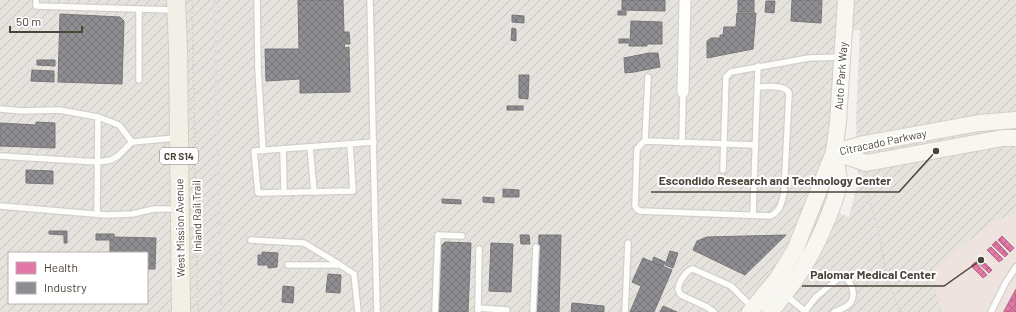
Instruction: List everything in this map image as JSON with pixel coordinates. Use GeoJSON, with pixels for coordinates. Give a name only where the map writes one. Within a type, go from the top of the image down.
{"type":"FeatureCollection","features":[{"type":"Feature","properties":{"kind":"main road","name":"Auto Park Way"},"geometry":{"type":"LineString","coordinates":[[751,310],[777,279],[795,250],[834,152],[838,122],[846,0]]}},
{"type":"Feature","properties":{"kind":"main road","name":"West Mission Avenue"},"geometry":{"type":"LineString","coordinates":[[176,5],[181,312]]}},
{"type":"Feature","properties":{"kind":"main road","name":"Citracado Parkway"},"geometry":{"type":"LineString","coordinates":[[834,152],[864,144],[979,123],[1016,120]]}},
{"type":"Feature","properties":{"kind":"main road","name":"Citracado Parkway"},"geometry":{"type":"LineString","coordinates":[[834,152],[866,163],[1003,138],[1016,138]]}},
{"type":"Feature","properties":{"kind":"main road","name":"Auto Park Way"},"geometry":{"type":"LineString","coordinates":[[770,312],[785,295],[807,262],[823,230],[835,198],[839,181],[834,152]]}},
{"type":"Feature","properties":{"kind":"street"},"geometry":{"type":"LineString","coordinates":[[683,92],[685,0]]}},
{"type":"Feature","properties":{"kind":"lane"},"geometry":{"type":"LineString","coordinates":[[36,0],[36,6],[139,10],[176,5]]}},
{"type":"Feature","properties":{"kind":"lane"},"geometry":{"type":"LineString","coordinates":[[257,0],[258,69],[263,150]]}},
{"type":"Feature","properties":{"kind":"lane"},"geometry":{"type":"LineString","coordinates":[[370,0],[377,312]]}},
{"type":"Feature","properties":{"kind":"lane"},"geometry":{"type":"LineString","coordinates":[[139,10],[139,80]]}},
{"type":"Feature","properties":{"kind":"lane"},"geometry":{"type":"LineString","coordinates":[[723,170],[726,77],[731,72],[809,58],[842,57]]}},
{"type":"Feature","properties":{"kind":"lane"},"geometry":{"type":"LineString","coordinates":[[753,215],[758,66]]}},
{"type":"Feature","properties":{"kind":"lane"},"geometry":{"type":"LineString","coordinates":[[645,141],[648,77]]}},
{"type":"Feature","properties":{"kind":"lane"},"geometry":{"type":"LineString","coordinates":[[755,145],[645,141],[637,149],[635,206],[640,211],[770,216],[775,214],[783,201],[784,193],[789,93],[783,87],[758,87]]}},
{"type":"Feature","properties":{"kind":"lane"},"geometry":{"type":"LineString","coordinates":[[682,143],[683,92]]}},
{"type":"Feature","properties":{"kind":"lane"},"geometry":{"type":"LineString","coordinates":[[0,110],[59,110],[98,116],[119,125],[132,142]]}},
{"type":"Feature","properties":{"kind":"lane"},"geometry":{"type":"LineString","coordinates":[[97,214],[98,116]]}},
{"type":"Feature","properties":{"kind":"lane"},"geometry":{"type":"LineString","coordinates":[[0,156],[98,162],[111,160],[132,142],[179,138]]}},
{"type":"Feature","properties":{"kind":"lane"},"geometry":{"type":"LineString","coordinates":[[350,144],[353,191],[258,193],[254,151],[374,142]]}},
{"type":"Feature","properties":{"kind":"lane"},"geometry":{"type":"LineString","coordinates":[[310,147],[314,192]]}},
{"type":"Feature","properties":{"kind":"lane"},"geometry":{"type":"LineString","coordinates":[[283,149],[284,192]]}},
{"type":"Feature","properties":{"kind":"lane"},"geometry":{"type":"LineString","coordinates":[[0,206],[97,214],[132,214],[154,209],[180,208]]}},
{"type":"Feature","properties":{"kind":"lane"},"geometry":{"type":"LineString","coordinates":[[435,312],[438,235],[462,236]]}},
{"type":"Feature","properties":{"kind":"lane"},"geometry":{"type":"LineString","coordinates":[[251,240],[304,243],[354,274],[358,312]]}},
{"type":"Feature","properties":{"kind":"lane"},"geometry":{"type":"LineString","coordinates":[[624,312],[628,244]]}},
{"type":"Feature","properties":{"kind":"lane"},"geometry":{"type":"LineString","coordinates":[[533,312],[536,247]]}},
{"type":"Feature","properties":{"kind":"lane"},"geometry":{"type":"LineString","coordinates":[[479,249],[478,310],[507,310]]}},
{"type":"Feature","properties":{"kind":"lane"},"geometry":{"type":"LineString","coordinates":[[288,265],[339,264]]}},
{"type":"Feature","properties":{"kind":"lane"},"geometry":{"type":"LineString","coordinates":[[991,312],[1006,282],[1016,267]]}},
{"type":"Feature","properties":{"kind":"lane"},"geometry":{"type":"LineString","coordinates":[[714,312],[707,307],[681,295],[679,292],[678,289],[689,269],[693,269],[731,286],[751,310]]}},
{"type":"Feature","properties":{"kind":"lane"},"geometry":{"type":"LineString","coordinates":[[785,295],[806,312],[816,297],[840,277],[846,278],[852,286],[852,298],[848,305],[834,312]]}},
{"type":"Feature","properties":{"kind":"path","name":"Inland Rail Trail"},"geometry":{"type":"LineString","coordinates":[[192,0],[198,312]]}},
{"type":"Feature","properties":{"kind":"path"},"geometry":{"type":"LineString","coordinates":[[862,181],[865,184],[879,232],[886,273],[901,312]]}},
{"type":"Feature","properties":{"kind":"shaded area"},"geometry":{"type":"Polygon","coordinates":[[[0,0],[1016,0],[1016,312],[0,312],[0,0]],[[860,30],[844,32],[833,174],[826,208],[849,217],[858,182],[856,119],[860,30]]]}},
{"type":"Feature","properties":{"kind":"shaded area"},"geometry":{"type":"Polygon","coordinates":[[[1016,214],[1016,312],[942,312],[936,294],[935,272],[958,249],[998,219],[1016,214]]]}},
{"type":"Feature","properties":{"kind":"building: Health"},"geometry":{"type":"Polygon","coordinates":[[[1002,236],[1014,248],[1010,252],[998,240],[1002,236]]]}},
{"type":"Feature","properties":{"kind":"building: Health"},"geometry":{"type":"Polygon","coordinates":[[[996,241],[1008,254],[1005,257],[992,245],[996,241]]]}},
{"type":"Feature","properties":{"kind":"building: Health"},"geometry":{"type":"Polygon","coordinates":[[[991,247],[1003,259],[999,262],[987,250],[991,247]]]}},
{"type":"Feature","properties":{"kind":"building: Health"},"geometry":{"type":"Polygon","coordinates":[[[980,258],[992,270],[989,273],[976,261],[980,258]]]}},
{"type":"Feature","properties":{"kind":"building: Health"},"geometry":{"type":"Polygon","coordinates":[[[975,262],[987,275],[983,278],[971,266],[975,262]]]}},
{"type":"Feature","properties":{"kind":"building: Health"},"geometry":{"type":"Polygon","coordinates":[[[1016,289],[1016,312],[1004,312],[1004,311],[1016,289]]]}},
{"type":"Feature","properties":{"kind":"building: Industry"},"geometry":{"type":"Polygon","coordinates":[[[298,0],[343,0],[344,32],[349,32],[350,44],[344,44],[345,48],[349,47],[350,92],[300,93],[300,79],[266,81],[265,49],[299,49],[298,0]]]}},
{"type":"Feature","properties":{"kind":"building: Industry"},"geometry":{"type":"Polygon","coordinates":[[[622,0],[665,0],[665,11],[622,10],[622,0]]]}},
{"type":"Feature","properties":{"kind":"building: Industry"},"geometry":{"type":"Polygon","coordinates":[[[738,0],[754,0],[754,12],[738,12],[738,0]]]}},
{"type":"Feature","properties":{"kind":"building: Industry"},"geometry":{"type":"Polygon","coordinates":[[[792,0],[822,0],[821,23],[791,21],[792,0]]]}},
{"type":"Feature","properties":{"kind":"building: Industry"},"geometry":{"type":"Polygon","coordinates":[[[766,1],[775,1],[774,13],[765,12],[766,1]]]}},
{"type":"Feature","properties":{"kind":"building: Industry"},"geometry":{"type":"Polygon","coordinates":[[[618,11],[626,11],[626,15],[618,15],[618,11]]]}},
{"type":"Feature","properties":{"kind":"building: Industry"},"geometry":{"type":"Polygon","coordinates":[[[737,13],[756,13],[753,49],[707,58],[707,41],[711,38],[720,38],[720,35],[723,35],[724,27],[736,27],[737,13]]]}},
{"type":"Feature","properties":{"kind":"building: Industry"},"geometry":{"type":"Polygon","coordinates":[[[60,14],[120,17],[124,21],[122,84],[58,82],[60,14]]]}},
{"type":"Feature","properties":{"kind":"building: Industry"},"geometry":{"type":"Polygon","coordinates":[[[512,15],[524,16],[524,23],[512,22],[512,15]]]}},
{"type":"Feature","properties":{"kind":"building: Industry"},"geometry":{"type":"Polygon","coordinates":[[[631,21],[662,22],[662,44],[629,46],[631,21]]]}},
{"type":"Feature","properties":{"kind":"building: Industry"},"geometry":{"type":"Polygon","coordinates":[[[512,28],[516,29],[516,41],[511,40],[512,28]]]}},
{"type":"Feature","properties":{"kind":"building: Industry"},"geometry":{"type":"Polygon","coordinates":[[[619,39],[629,39],[629,43],[619,43],[619,39]]]}},
{"type":"Feature","properties":{"kind":"building: Industry"},"geometry":{"type":"Polygon","coordinates":[[[649,53],[658,53],[660,67],[625,73],[624,58],[649,53]]]}},
{"type":"Feature","properties":{"kind":"building: Industry"},"geometry":{"type":"Polygon","coordinates":[[[37,60],[55,60],[55,66],[37,65],[37,60]]]}},
{"type":"Feature","properties":{"kind":"building: Industry"},"geometry":{"type":"Polygon","coordinates":[[[32,70],[54,71],[54,82],[31,81],[32,70]]]}},
{"type":"Feature","properties":{"kind":"building: Industry"},"geometry":{"type":"Polygon","coordinates":[[[519,75],[529,75],[528,99],[519,98],[519,75]]]}},
{"type":"Feature","properties":{"kind":"building: Industry"},"geometry":{"type":"Polygon","coordinates":[[[507,106],[523,106],[523,110],[507,110],[507,106]]]}},
{"type":"Feature","properties":{"kind":"building: Industry"},"geometry":{"type":"Polygon","coordinates":[[[36,122],[55,123],[55,148],[0,146],[0,123],[36,125],[36,122]]]}},
{"type":"Feature","properties":{"kind":"building: Industry"},"geometry":{"type":"Polygon","coordinates":[[[26,170],[53,171],[53,184],[26,183],[26,170]]]}},
{"type":"Feature","properties":{"kind":"building: Industry"},"geometry":{"type":"Polygon","coordinates":[[[503,189],[519,190],[519,197],[503,197],[503,189]]]}},
{"type":"Feature","properties":{"kind":"building: Industry"},"geometry":{"type":"Polygon","coordinates":[[[483,197],[494,198],[494,203],[483,202],[483,197]]]}},
{"type":"Feature","properties":{"kind":"building: Industry"},"geometry":{"type":"Polygon","coordinates":[[[442,199],[461,200],[461,204],[442,203],[442,199]]]}},
{"type":"Feature","properties":{"kind":"building: Industry"},"geometry":{"type":"Polygon","coordinates":[[[49,231],[67,231],[67,243],[64,243],[64,235],[49,234],[49,231]]]}},
{"type":"Feature","properties":{"kind":"building: Industry"},"geometry":{"type":"Polygon","coordinates":[[[96,234],[114,234],[114,237],[156,238],[155,269],[148,269],[148,252],[110,252],[110,240],[96,240],[96,234]]]}},
{"type":"Feature","properties":{"kind":"building: Industry"},"geometry":{"type":"Polygon","coordinates":[[[520,235],[529,235],[530,244],[521,244],[520,235]]]}},
{"type":"Feature","properties":{"kind":"building: Industry"},"geometry":{"type":"Polygon","coordinates":[[[539,235],[561,235],[559,312],[537,312],[539,235]]]}},
{"type":"Feature","properties":{"kind":"building: Industry"},"geometry":{"type":"Polygon","coordinates":[[[786,235],[745,275],[693,250],[697,241],[707,237],[786,235]]]}},
{"type":"Feature","properties":{"kind":"building: Industry"},"geometry":{"type":"Polygon","coordinates":[[[445,242],[471,243],[468,312],[438,312],[441,246],[445,242]]]}},
{"type":"Feature","properties":{"kind":"building: Industry"},"geometry":{"type":"Polygon","coordinates":[[[491,243],[513,244],[511,292],[489,291],[491,243]]]}},
{"type":"Feature","properties":{"kind":"building: Industry"},"geometry":{"type":"Polygon","coordinates":[[[670,251],[678,253],[673,268],[665,265],[670,251]]]}},
{"type":"Feature","properties":{"kind":"building: Industry"},"geometry":{"type":"Polygon","coordinates":[[[262,252],[278,253],[277,267],[268,268],[268,265],[258,265],[258,255],[262,255],[262,252]]]}},
{"type":"Feature","properties":{"kind":"building: Industry"},"geometry":{"type":"Polygon","coordinates":[[[654,257],[665,262],[663,266],[652,262],[654,257]]]}},
{"type":"Feature","properties":{"kind":"building: Industry"},"geometry":{"type":"Polygon","coordinates":[[[643,258],[672,270],[654,312],[630,312],[641,286],[632,282],[643,258]]]}},
{"type":"Feature","properties":{"kind":"building: Industry"},"geometry":{"type":"Polygon","coordinates":[[[328,274],[341,275],[340,293],[326,292],[328,274]]]}},
{"type":"Feature","properties":{"kind":"building: Industry"},"geometry":{"type":"Polygon","coordinates":[[[283,286],[294,287],[293,303],[282,302],[283,286]]]}},
{"type":"Feature","properties":{"kind":"building: Industry"},"geometry":{"type":"Polygon","coordinates":[[[572,303],[604,306],[604,312],[571,312],[572,303]]]}},
{"type":"Feature","properties":{"kind":"building: Industry"},"geometry":{"type":"Polygon","coordinates":[[[663,306],[677,312],[660,312],[663,306]]]}},
{"type":"Feature","properties":{"kind":"railway"},"geometry":{"type":"LineString","coordinates":[[215,0],[221,312]]}},
{"type":"Feature","properties":{"kind":"place","name":"Escondido Research and Technology Center"},"geometry":{"type":"Point","coordinates":[936,151]}},
{"type":"Feature","properties":{"kind":"place","name":"Palomar Medical Center"},"geometry":{"type":"Point","coordinates":[981,260]}}]}
